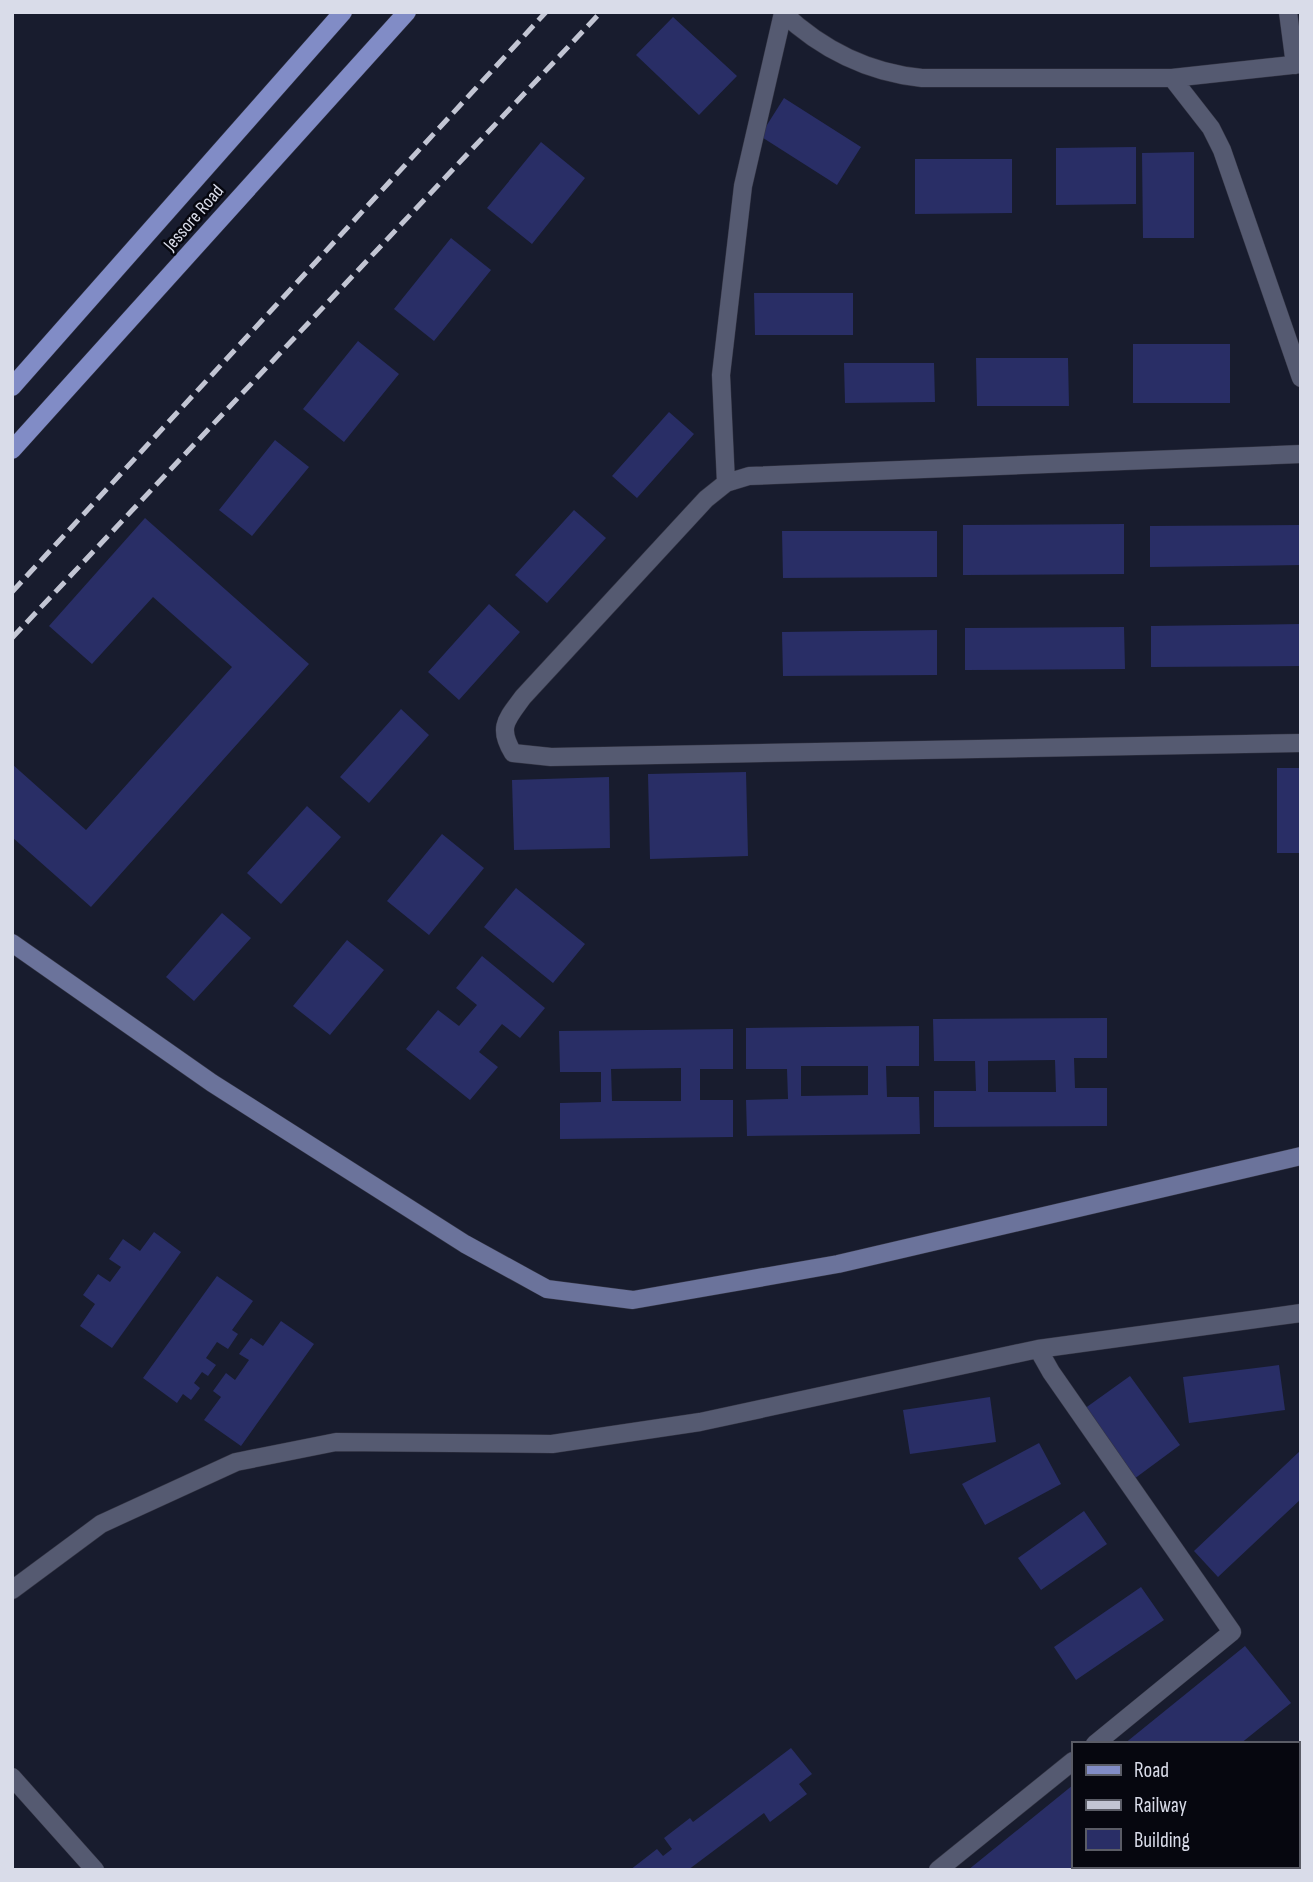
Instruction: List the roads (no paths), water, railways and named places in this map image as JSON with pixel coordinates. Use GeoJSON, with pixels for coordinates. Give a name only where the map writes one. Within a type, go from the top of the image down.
{"type":"FeatureCollection","features":[{"type":"Feature","properties":{"kind":"main road","name":"Jessore Road"},"geometry":{"type":"LineString","coordinates":[[12,387],[343,12]]}},
{"type":"Feature","properties":{"kind":"main road","name":"Jessore Road"},"geometry":{"type":"LineString","coordinates":[[12,450],[407,12]]}},
{"type":"Feature","properties":{"kind":"street"},"geometry":{"type":"LineString","coordinates":[[12,943],[212,1083],[465,1244],[547,1289],[633,1300],[838,1264],[1301,1156]]}},
{"type":"Feature","properties":{"kind":"lane"},"geometry":{"type":"LineString","coordinates":[[726,484],[721,375],[743,186],[783,13],[819,41],[867,67],[894,75],[922,78],[1172,78],[1298,64],[1288,12]]}},
{"type":"Feature","properties":{"kind":"lane"},"geometry":{"type":"LineString","coordinates":[[1172,78],[1210,128],[1222,150],[1301,378]]}},
{"type":"Feature","properties":{"kind":"lane"},"geometry":{"type":"LineString","coordinates":[[1301,454],[749,476],[726,484],[706,499],[523,697],[505,722],[504,739],[513,753],[551,757],[1301,743]]}},
{"type":"Feature","properties":{"kind":"lane"},"geometry":{"type":"LineString","coordinates":[[12,1590],[101,1524],[236,1462],[336,1442],[552,1444],[700,1422],[1038,1349],[1301,1313]]}},
{"type":"Feature","properties":{"kind":"lane"},"geometry":{"type":"LineString","coordinates":[[1038,1349],[1051,1372],[1232,1632],[1097,1742]]}},
{"type":"Feature","properties":{"kind":"lane"},"geometry":{"type":"LineString","coordinates":[[938,1870],[1072,1762]]}},
{"type":"Feature","properties":{"kind":"lane"},"geometry":{"type":"LineString","coordinates":[[12,1777],[95,1870]]}},
{"type":"Feature","properties":{"kind":"railway"},"geometry":{"type":"LineString","coordinates":[[12,592],[546,12]]}},
{"type":"Feature","properties":{"kind":"railway"},"geometry":{"type":"LineString","coordinates":[[12,638],[601,12]]}}]}
